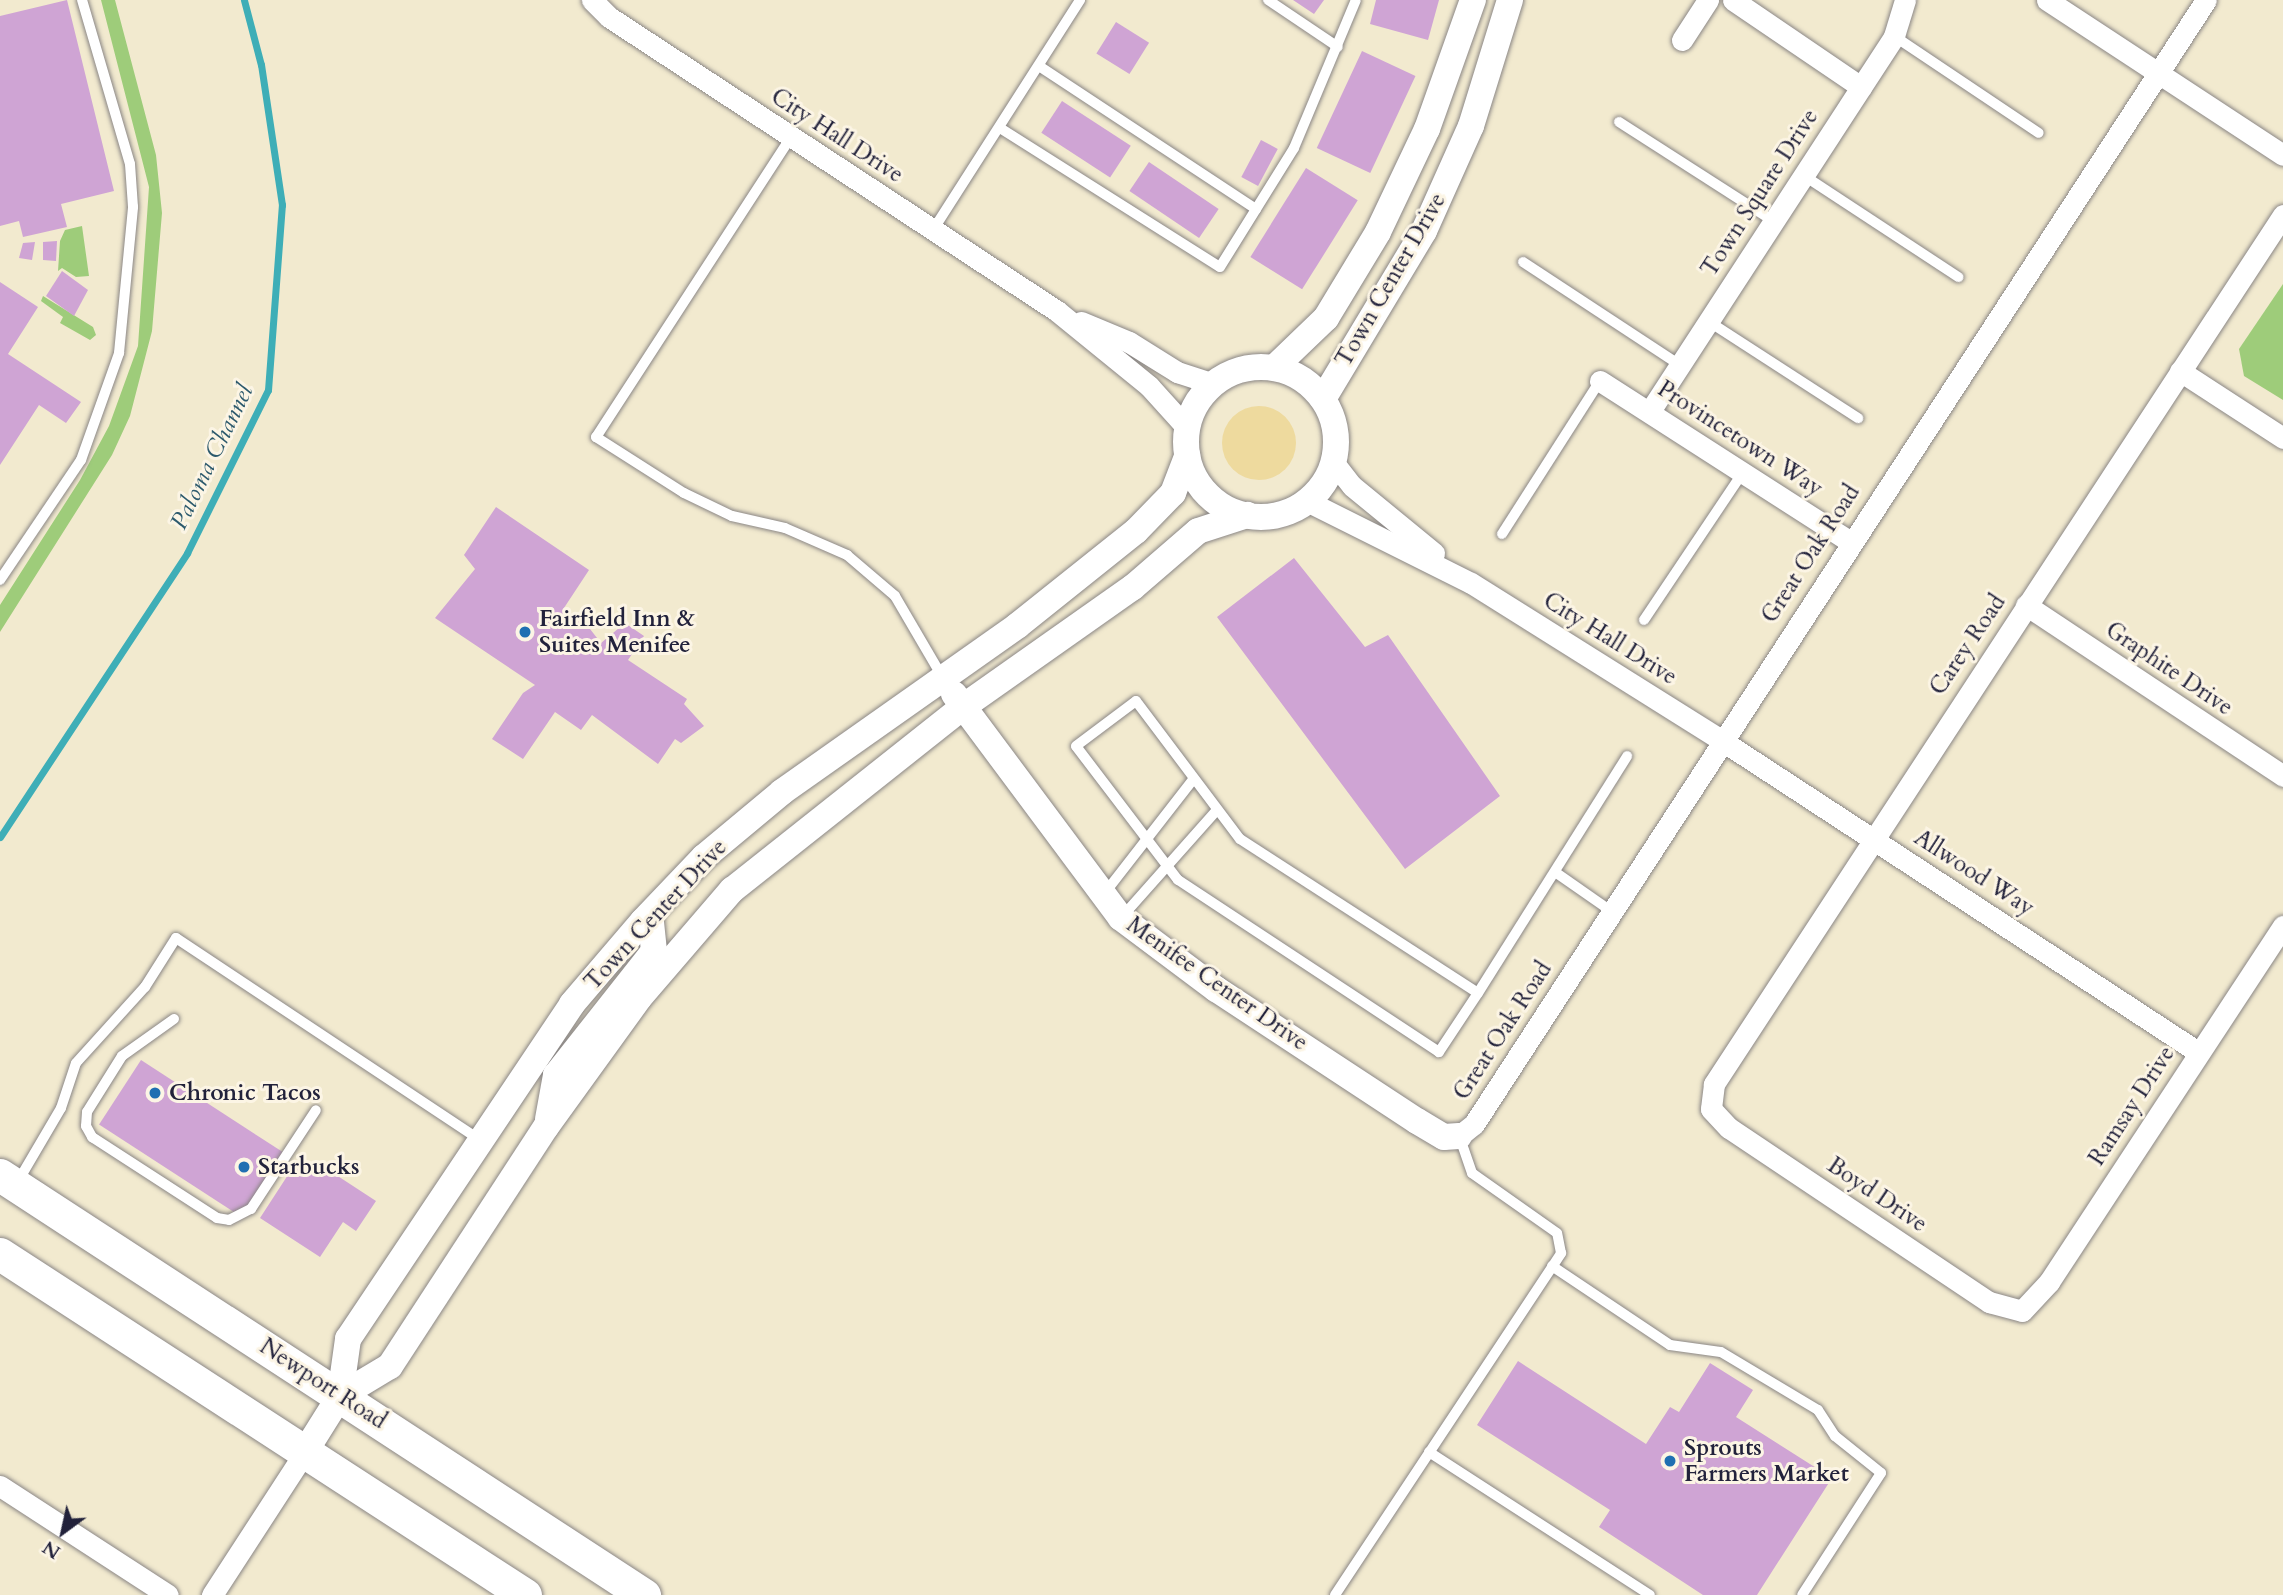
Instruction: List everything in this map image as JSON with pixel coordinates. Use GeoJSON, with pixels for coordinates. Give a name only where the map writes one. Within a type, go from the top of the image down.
{"type":"FeatureCollection","features":[{"type":"Feature","properties":{"kind":"main road","name":"Newport Road"},"geometry":{"type":"LineString","coordinates":[[8,1180],[644,1595]]}},
{"type":"Feature","properties":{"kind":"main road"},"geometry":{"type":"LineString","coordinates":[[0,1254],[303,1455],[525,1595]]}},
{"type":"Feature","properties":{"kind":"street","name":"City Hall Drive"},"geometry":{"type":"LineString","coordinates":[[592,0],[609,17],[1057,311],[1149,386],[1187,428]]}},
{"type":"Feature","properties":{"kind":"street","name":"Town Center Drive"},"geometry":{"type":"LineString","coordinates":[[1275,367],[1326,318],[1378,232],[1427,129],[1473,0]]}},
{"type":"Feature","properties":{"kind":"street","name":"Town Center Drive"},"geometry":{"type":"LineString","coordinates":[[303,1455],[340,1396],[348,1339],[479,1139],[572,1004],[704,858],[782,792],[943,678],[1136,531],[1172,493],[1187,456],[1187,428],[1193,408],[1213,384],[1242,369],[1275,367],[1307,382],[1323,399],[1424,231],[1471,126],[1510,0]]}},
{"type":"Feature","properties":{"kind":"street"},"geometry":{"type":"LineString","coordinates":[[1682,40],[1708,0]]}},
{"type":"Feature","properties":{"kind":"street"},"geometry":{"type":"LineString","coordinates":[[1733,0],[1861,87]]}},
{"type":"Feature","properties":{"kind":"street","name":"Town Square Drive"},"geometry":{"type":"LineString","coordinates":[[1650,411],[1894,36],[1905,0]]}},
{"type":"Feature","properties":{"kind":"street"},"geometry":{"type":"LineString","coordinates":[[2047,0],[2283,155]]}},
{"type":"Feature","properties":{"kind":"street","name":"Great Oak Road"},"geometry":{"type":"LineString","coordinates":[[1459,1136],[1474,1124],[1721,740],[2206,0]]}},
{"type":"Feature","properties":{"kind":"street","name":"Carey Road"},"geometry":{"type":"LineString","coordinates":[[1711,1109],[1714,1084],[1872,838],[2283,215]]}},
{"type":"Feature","properties":{"kind":"street","name":"City Hall Drive"},"geometry":{"type":"LineString","coordinates":[[1057,311],[1129,342],[1177,372],[1213,384]]}},
{"type":"Feature","properties":{"kind":"street"},"geometry":{"type":"LineString","coordinates":[[2180,371],[2283,438]]}},
{"type":"Feature","properties":{"kind":"street","name":"Provincetown Way"},"geometry":{"type":"LineString","coordinates":[[1600,381],[1851,542]]}},
{"type":"Feature","properties":{"kind":"street"},"geometry":{"type":"LineString","coordinates":[[1323,399],[1335,430],[1334,463]]}},
{"type":"Feature","properties":{"kind":"street","name":"Town Center Drive"},"geometry":{"type":"LineString","coordinates":[[1187,456],[1208,495],[1247,516]]}},
{"type":"Feature","properties":{"kind":"street","name":"City Hall Drive"},"geometry":{"type":"LineString","coordinates":[[1334,463],[1352,486],[1471,583]]}},
{"type":"Feature","properties":{"kind":"street","name":"Town Center Drive"},"geometry":{"type":"LineString","coordinates":[[340,1396],[390,1366],[546,1127],[639,998],[732,890],[963,707],[1132,588],[1198,531],[1247,516],[1274,516],[1307,501],[1323,484],[1334,463]]}},
{"type":"Feature","properties":{"kind":"street","name":"City Hall Drive"},"geometry":{"type":"LineString","coordinates":[[1307,501],[1471,583],[1721,740]]}},
{"type":"Feature","properties":{"kind":"street","name":"Graphite Drive"},"geometry":{"type":"LineString","coordinates":[[2026,605],[2283,776]]}},
{"type":"Feature","properties":{"kind":"street","name":"Menifee Center Drive"},"geometry":{"type":"LineString","coordinates":[[943,678],[1121,918],[1216,989],[1417,1122],[1444,1137],[1459,1136]]}},
{"type":"Feature","properties":{"kind":"street","name":"Allwood Way"},"geometry":{"type":"LineString","coordinates":[[1721,740],[2197,1052]]}},
{"type":"Feature","properties":{"kind":"street"},"geometry":{"type":"LineString","coordinates":[[546,1127],[556,1075],[654,951],[650,915]]}},
{"type":"Feature","properties":{"kind":"street","name":"Ramsay Drive"},"geometry":{"type":"LineString","coordinates":[[2022,1311],[2049,1282],[2197,1052],[2283,926]]}},
{"type":"Feature","properties":{"kind":"street","name":"Boyd Drive"},"geometry":{"type":"LineString","coordinates":[[1711,1109],[1729,1128],[1989,1302],[2022,1311]]}},
{"type":"Feature","properties":{"kind":"street"},"geometry":{"type":"LineString","coordinates":[[212,1595],[303,1455]]}},
{"type":"Feature","properties":{"kind":"street"},"geometry":{"type":"LineString","coordinates":[[0,1486],[168,1595]]}},
{"type":"Feature","properties":{"kind":"lane"},"geometry":{"type":"LineString","coordinates":[[0,580],[81,460],[119,353],[133,207],[130,164],[82,0]]}},
{"type":"Feature","properties":{"kind":"lane"},"geometry":{"type":"LineString","coordinates":[[933,230],[1080,0]]}},
{"type":"Feature","properties":{"kind":"lane"},"geometry":{"type":"LineString","coordinates":[[1268,0],[1338,47]]}},
{"type":"Feature","properties":{"kind":"lane"},"geometry":{"type":"LineString","coordinates":[[1000,128],[1220,267],[1294,148],[1356,0]]}},
{"type":"Feature","properties":{"kind":"lane"},"geometry":{"type":"LineString","coordinates":[[1894,36],[2039,133]]}},
{"type":"Feature","properties":{"kind":"lane"},"geometry":{"type":"LineString","coordinates":[[1039,66],[1256,209]]}},
{"type":"Feature","properties":{"kind":"lane"},"geometry":{"type":"LineString","coordinates":[[1619,122],[1773,221]]}},
{"type":"Feature","properties":{"kind":"lane"},"geometry":{"type":"LineString","coordinates":[[791,137],[596,437],[684,493],[732,516],[785,528],[847,555],[895,596],[943,678]]}},
{"type":"Feature","properties":{"kind":"lane"},"geometry":{"type":"LineString","coordinates":[[1803,175],[1958,277]]}},
{"type":"Feature","properties":{"kind":"lane"},"geometry":{"type":"LineString","coordinates":[[1523,262],[1680,365]]}},
{"type":"Feature","properties":{"kind":"lane"},"geometry":{"type":"LineString","coordinates":[[1708,321],[1858,418]]}},
{"type":"Feature","properties":{"kind":"lane"},"geometry":{"type":"LineString","coordinates":[[1502,534],[1600,381]]}},
{"type":"Feature","properties":{"kind":"lane"},"geometry":{"type":"LineString","coordinates":[[1644,620],[1743,471]]}},
{"type":"Feature","properties":{"kind":"lane"},"geometry":{"type":"LineString","coordinates":[[1478,993],[1240,839],[1192,781],[1136,701],[1076,746],[1178,880],[1439,1052],[1478,993],[1628,756]]}},
{"type":"Feature","properties":{"kind":"lane"},"geometry":{"type":"LineString","coordinates":[[1103,895],[1149,841],[1192,781]]}},
{"type":"Feature","properties":{"kind":"lane"},"geometry":{"type":"LineString","coordinates":[[1121,918],[1216,811]]}},
{"type":"Feature","properties":{"kind":"lane"},"geometry":{"type":"LineString","coordinates":[[1555,872],[1611,912]]}},
{"type":"Feature","properties":{"kind":"lane"},"geometry":{"type":"LineString","coordinates":[[8,1180],[61,1108],[76,1063],[145,987],[176,938],[479,1139]]}},
{"type":"Feature","properties":{"kind":"lane"},"geometry":{"type":"LineString","coordinates":[[174,1020],[122,1056],[87,1112],[86,1126],[92,1137],[217,1218],[229,1220],[251,1209],[316,1110]]}},
{"type":"Feature","properties":{"kind":"lane"},"geometry":{"type":"LineString","coordinates":[[1335,1595],[1561,1253],[1557,1233],[1472,1172],[1459,1136]]}},
{"type":"Feature","properties":{"kind":"lane"},"geometry":{"type":"LineString","coordinates":[[1552,1266],[1670,1345],[1721,1352],[1818,1410],[1835,1436],[1881,1473],[1802,1595]]}},
{"type":"Feature","properties":{"kind":"lane"},"geometry":{"type":"LineString","coordinates":[[1429,1452],[1650,1595]]}},
{"type":"Feature","properties":{"kind":"green space"},"geometry":{"type":"Polygon","coordinates":[[[101,0],[115,0],[156,155],[162,213],[152,331],[130,416],[112,455],[0,632],[0,605],[80,480],[109,426],[138,346],[149,187],[101,0]]]}},
{"type":"Feature","properties":{"kind":"green space"},"geometry":{"type":"Polygon","coordinates":[[[82,226],[89,276],[76,277],[62,268],[58,271],[60,241],[65,230],[82,226]]]}},
{"type":"Feature","properties":{"kind":"green space"},"geometry":{"type":"Polygon","coordinates":[[[2283,284],[2283,400],[2244,376],[2239,349],[2283,284]]]}},
{"type":"Feature","properties":{"kind":"green space"},"geometry":{"type":"Polygon","coordinates":[[[43,296],[93,327],[96,335],[90,340],[60,323],[63,317],[41,301],[43,296]]]}},
{"type":"Feature","properties":{"kind":"sand"},"geometry":{"type":"Polygon","coordinates":[[[1259,406],[1273,409],[1285,417],[1293,429],[1296,443],[1293,457],[1285,469],[1273,477],[1259,480],[1245,477],[1233,469],[1225,457],[1222,443],[1225,429],[1233,417],[1245,409],[1259,406]]]}},
{"type":"Feature","properties":{"kind":"building"},"geometry":{"type":"Polygon","coordinates":[[[67,0],[114,191],[61,204],[67,227],[23,237],[19,221],[0,226],[0,16],[67,0]]]}},
{"type":"Feature","properties":{"kind":"building"},"geometry":{"type":"Polygon","coordinates":[[[1293,0],[1324,0],[1314,14],[1293,0]]]}},
{"type":"Feature","properties":{"kind":"building"},"geometry":{"type":"Polygon","coordinates":[[[1376,0],[1439,0],[1428,40],[1370,24],[1376,0]]]}},
{"type":"Feature","properties":{"kind":"building"},"geometry":{"type":"Polygon","coordinates":[[[1116,22],[1149,43],[1129,74],[1096,53],[1116,22]]]}},
{"type":"Feature","properties":{"kind":"building"},"geometry":{"type":"Polygon","coordinates":[[[1362,51],[1415,76],[1370,173],[1317,148],[1362,51]]]}},
{"type":"Feature","properties":{"kind":"building"},"geometry":{"type":"Polygon","coordinates":[[[1062,101],[1131,146],[1110,178],[1041,133],[1062,101]]]}},
{"type":"Feature","properties":{"kind":"building"},"geometry":{"type":"Polygon","coordinates":[[[1261,140],[1278,149],[1258,186],[1241,177],[1261,140]]]}},
{"type":"Feature","properties":{"kind":"building"},"geometry":{"type":"Polygon","coordinates":[[[1149,162],[1219,209],[1199,238],[1129,191],[1149,162]]]}},
{"type":"Feature","properties":{"kind":"building"},"geometry":{"type":"Polygon","coordinates":[[[1306,168],[1358,200],[1302,289],[1250,257],[1306,168]]]}},
{"type":"Feature","properties":{"kind":"building"},"geometry":{"type":"Polygon","coordinates":[[[57,241],[56,261],[43,260],[43,242],[57,241]]]}},
{"type":"Feature","properties":{"kind":"building"},"geometry":{"type":"Polygon","coordinates":[[[35,242],[32,260],[19,258],[23,243],[35,242]]]}},
{"type":"Feature","properties":{"kind":"building"},"geometry":{"type":"Polygon","coordinates":[[[62,271],[88,290],[74,316],[46,296],[62,271]]]}},
{"type":"Feature","properties":{"kind":"building"},"geometry":{"type":"Polygon","coordinates":[[[0,282],[38,307],[8,354],[81,402],[66,423],[39,405],[0,465],[0,282]]]}},
{"type":"Feature","properties":{"kind":"building","name":"Fairfield Inn & Suites Menifee"},"geometry":{"type":"Polygon","coordinates":[[[496,507],[589,570],[562,611],[590,629],[601,643],[625,623],[644,636],[628,660],[687,699],[684,704],[704,726],[681,743],[675,739],[658,764],[592,715],[581,730],[555,712],[523,759],[492,739],[523,693],[535,685],[435,618],[475,569],[464,555],[496,507]]]}},
{"type":"Feature","properties":{"kind":"building"},"geometry":{"type":"Polygon","coordinates":[[[1294,558],[1365,647],[1388,635],[1500,796],[1405,869],[1217,617],[1294,558]]]}},
{"type":"Feature","properties":{"kind":"building"},"geometry":{"type":"Polygon","coordinates":[[[141,1060],[283,1152],[241,1217],[99,1125],[141,1060]]]}},
{"type":"Feature","properties":{"kind":"building"},"geometry":{"type":"Polygon","coordinates":[[[297,1161],[321,1177],[327,1169],[376,1201],[356,1231],[343,1222],[320,1257],[260,1218],[297,1161]]]}},
{"type":"Feature","properties":{"kind":"building","name":"Sprouts Farmers Market"},"geometry":{"type":"Polygon","coordinates":[[[1518,1361],[1646,1444],[1670,1407],[1679,1412],[1710,1363],[1753,1390],[1736,1417],[1832,1478],[1757,1595],[1703,1595],[1599,1527],[1610,1510],[1477,1425],[1518,1361]]]}},
{"type":"Feature","properties":{"kind":"waterway","name":"Paloma Channel"},"geometry":{"type":"LineString","coordinates":[[0,837],[187,553],[268,390],[282,205],[261,65],[244,0]]}},
{"type":"Feature","properties":{"kind":"place","name":"Fairfield Inn & Suites Menifee"},"geometry":{"type":"Point","coordinates":[525,632]}},
{"type":"Feature","properties":{"kind":"place","name":"Chronic Tacos"},"geometry":{"type":"Point","coordinates":[155,1093]}},
{"type":"Feature","properties":{"kind":"place","name":"Starbucks"},"geometry":{"type":"Point","coordinates":[244,1167]}},
{"type":"Feature","properties":{"kind":"place","name":"Sprouts Farmers Market"},"geometry":{"type":"Point","coordinates":[1670,1461]}}]}
